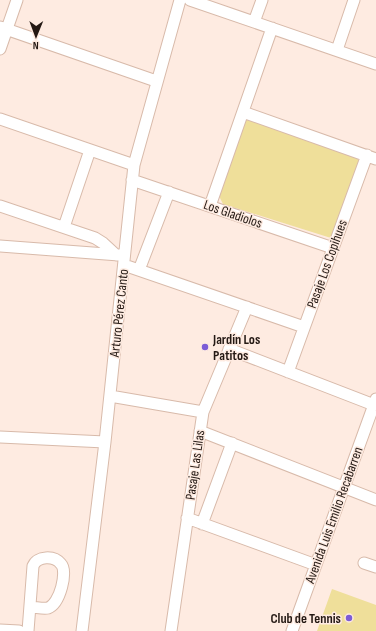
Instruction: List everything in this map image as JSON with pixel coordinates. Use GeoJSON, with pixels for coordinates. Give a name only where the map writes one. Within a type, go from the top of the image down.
{"type":"FeatureCollection","features":[{"type":"Feature","properties":{"kind":"street"},"geometry":{"type":"LineString","coordinates":[[0,49],[3,28],[17,0]]}},
{"type":"Feature","properties":{"kind":"street","name":"Arturo Pérez Canto"},"geometry":{"type":"LineString","coordinates":[[82,631],[105,442],[122,258],[134,165],[156,81],[180,0]]}},
{"type":"Feature","properties":{"kind":"street"},"geometry":{"type":"LineString","coordinates":[[190,0],[376,64]]}},
{"type":"Feature","properties":{"kind":"street"},"geometry":{"type":"LineString","coordinates":[[254,22],[262,0]]}},
{"type":"Feature","properties":{"kind":"street"},"geometry":{"type":"LineString","coordinates":[[336,50],[354,0]]}},
{"type":"Feature","properties":{"kind":"street"},"geometry":{"type":"LineString","coordinates":[[3,28],[156,81]]}},
{"type":"Feature","properties":{"kind":"street"},"geometry":{"type":"LineString","coordinates":[[210,206],[272,28]]}},
{"type":"Feature","properties":{"kind":"street"},"geometry":{"type":"LineString","coordinates":[[243,112],[371,157]]}},
{"type":"Feature","properties":{"kind":"street"},"geometry":{"type":"LineString","coordinates":[[0,119],[134,165]]}},
{"type":"Feature","properties":{"kind":"street"},"geometry":{"type":"LineString","coordinates":[[64,227],[90,150]]}},
{"type":"Feature","properties":{"kind":"street","name":"Pasaje Los Copihues"},"geometry":{"type":"LineString","coordinates":[[288,372],[333,248],[371,157]]}},
{"type":"Feature","properties":{"kind":"street","name":"Los Gladiolos"},"geometry":{"type":"LineString","coordinates":[[132,180],[333,248]]}},
{"type":"Feature","properties":{"kind":"street"},"geometry":{"type":"LineString","coordinates":[[139,270],[169,192]]}},
{"type":"Feature","properties":{"kind":"street"},"geometry":{"type":"LineString","coordinates":[[0,206],[95,238],[139,270],[304,327]]}},
{"type":"Feature","properties":{"kind":"street"},"geometry":{"type":"LineString","coordinates":[[0,246],[122,258]]}},
{"type":"Feature","properties":{"kind":"street","name":"Pasaje Las Lilas"},"geometry":{"type":"LineString","coordinates":[[171,631],[203,412],[247,307]]}},
{"type":"Feature","properties":{"kind":"street"},"geometry":{"type":"LineString","coordinates":[[229,349],[288,372],[375,402]]}},
{"type":"Feature","properties":{"kind":"street"},"geometry":{"type":"LineString","coordinates":[[110,396],[203,412]]}},
{"type":"Feature","properties":{"kind":"street","name":"Avenida Luis Emilio Recabarren"},"geometry":{"type":"LineString","coordinates":[[292,631],[375,402]]}},
{"type":"Feature","properties":{"kind":"street"},"geometry":{"type":"LineString","coordinates":[[200,431],[376,500]]}},
{"type":"Feature","properties":{"kind":"street"},"geometry":{"type":"LineString","coordinates":[[0,437],[105,442]]}},
{"type":"Feature","properties":{"kind":"street"},"geometry":{"type":"LineString","coordinates":[[202,524],[232,443]]}},
{"type":"Feature","properties":{"kind":"street"},"geometry":{"type":"LineString","coordinates":[[187,518],[316,565]]}},
{"type":"Feature","properties":{"kind":"street"},"geometry":{"type":"LineString","coordinates":[[28,631],[33,566],[35,561],[42,557],[56,560],[61,563],[64,568],[63,577],[61,590],[56,602],[48,608],[30,607]]}},
{"type":"Feature","properties":{"kind":"street"},"geometry":{"type":"LineString","coordinates":[[364,563],[376,567]]}},
{"type":"Feature","properties":{"kind":"street"},"geometry":{"type":"LineString","coordinates":[[0,630],[19,631]]}},
{"type":"Feature","properties":{"kind":"shaded area"},"geometry":{"type":"Polygon","coordinates":[[[246,119],[253,119],[357,156],[359,164],[331,238],[223,204],[219,196],[246,119]]]}},
{"type":"Feature","properties":{"kind":"shaded area","name":"Club de Tennis"},"geometry":{"type":"Polygon","coordinates":[[[332,589],[376,605],[376,631],[317,631],[332,589]]]}},
{"type":"Feature","properties":{"kind":"place","name":"Jardín Los Patitos"},"geometry":{"type":"Point","coordinates":[205,347]}},
{"type":"Feature","properties":{"kind":"place","name":"Club de Tennis"},"geometry":{"type":"Point","coordinates":[349,618]}}]}
